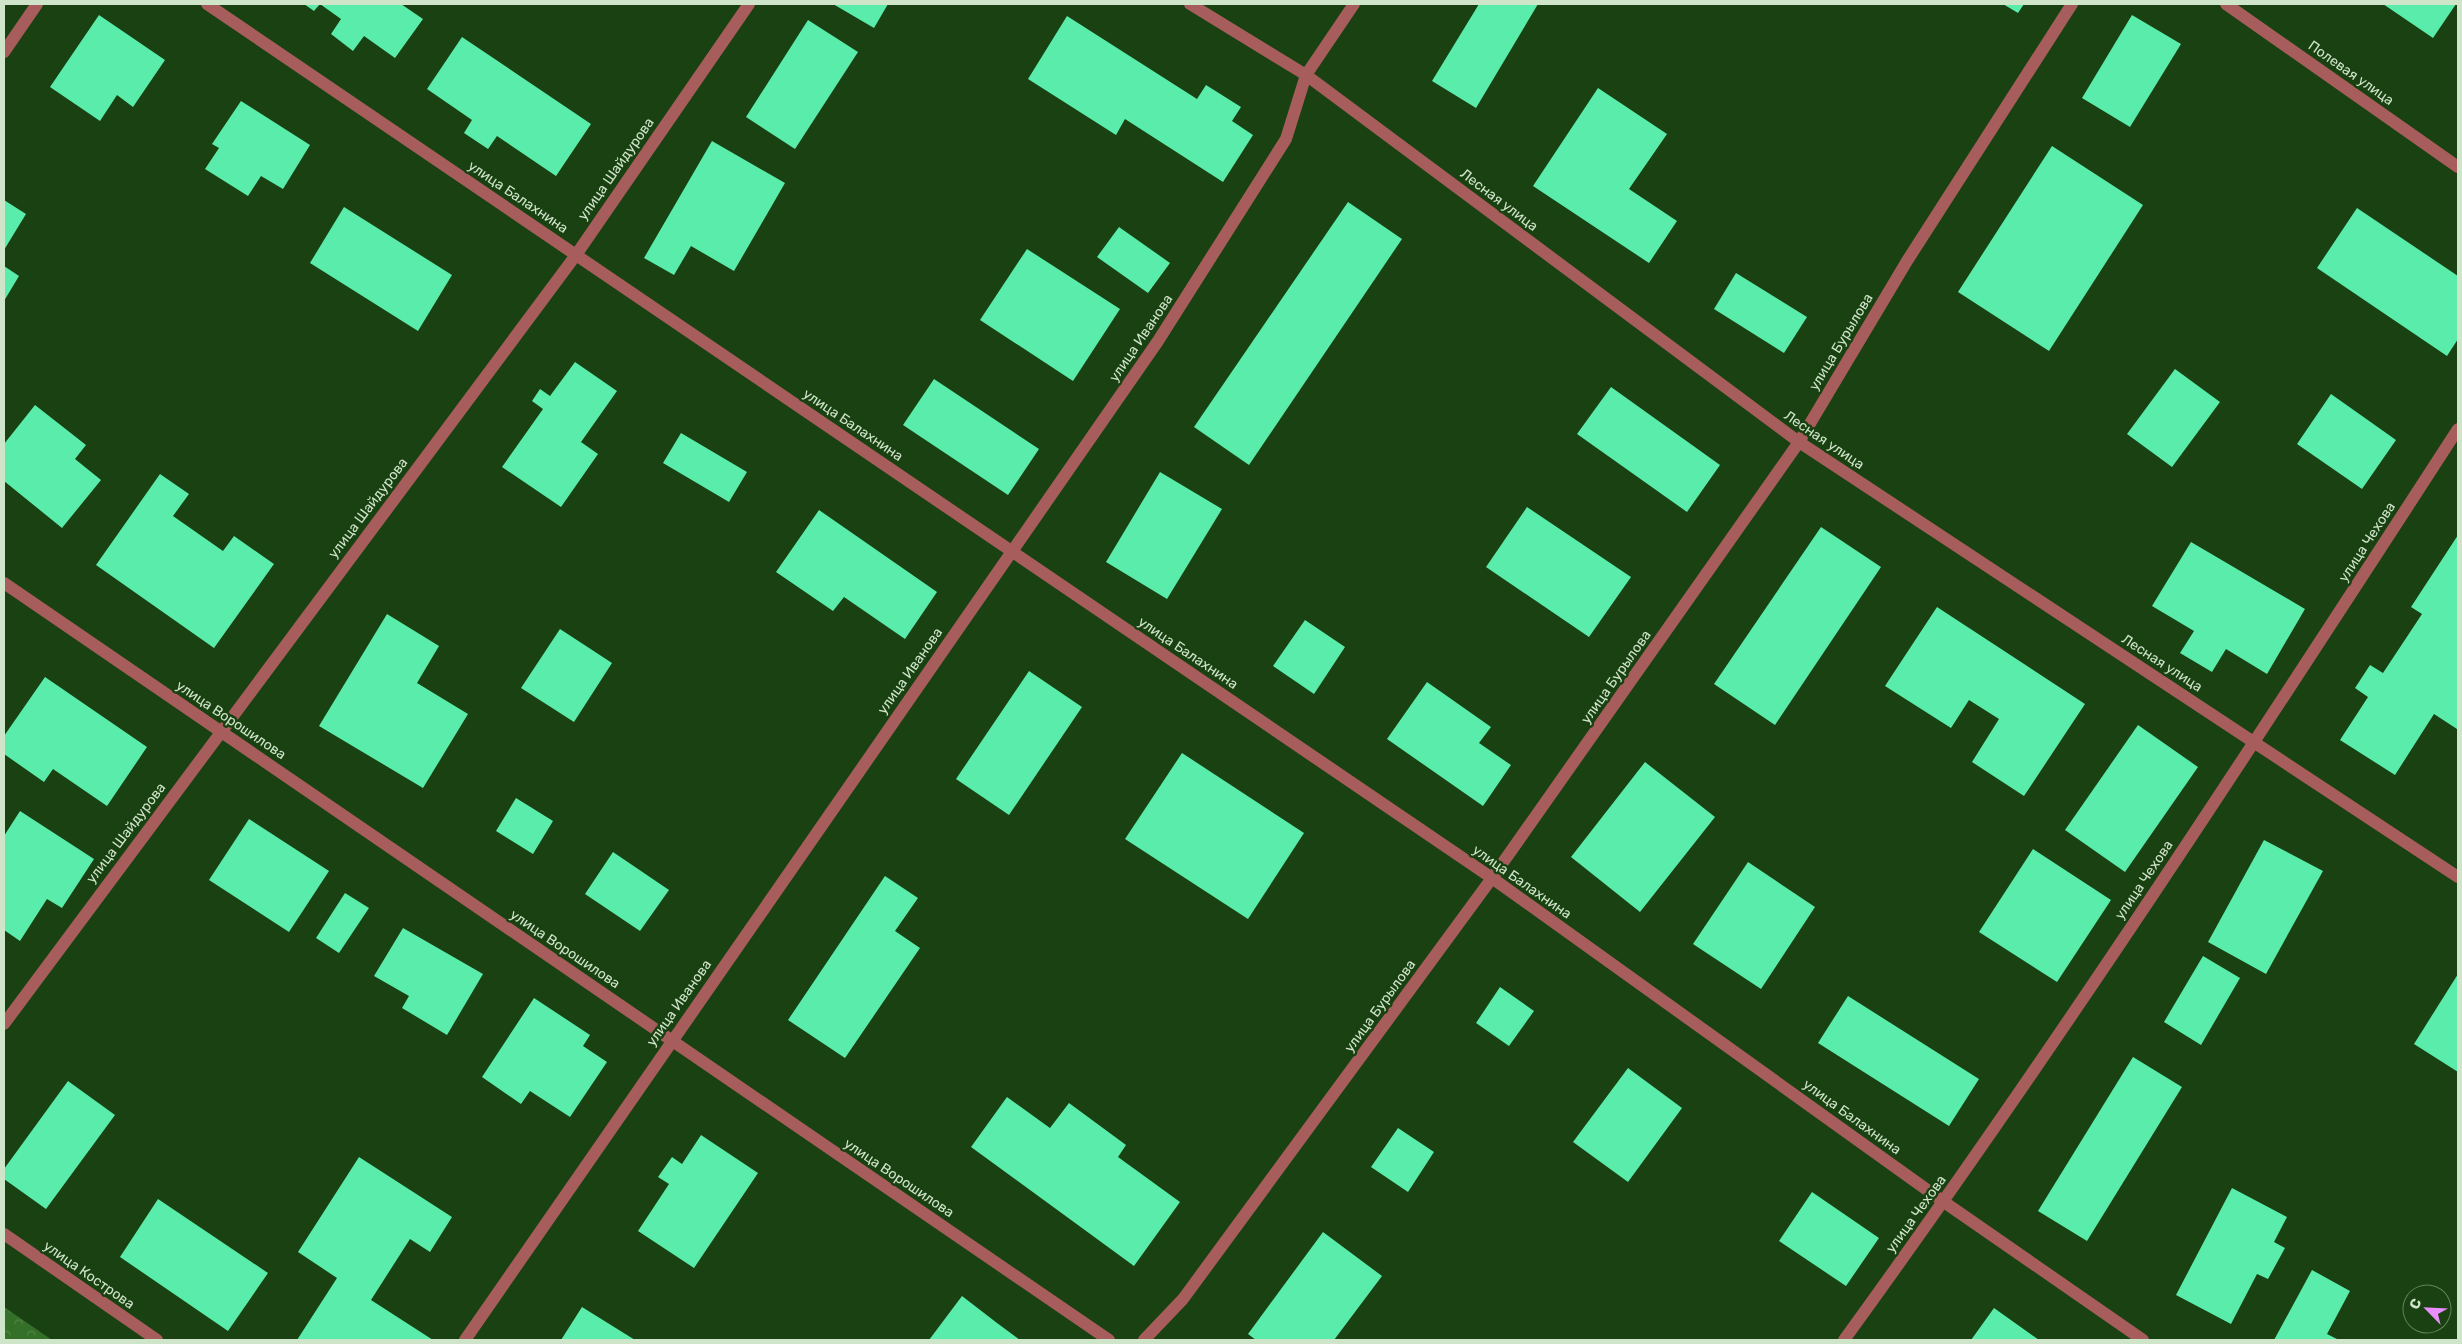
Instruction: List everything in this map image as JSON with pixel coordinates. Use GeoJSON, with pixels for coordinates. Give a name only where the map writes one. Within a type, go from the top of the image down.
{"type":"FeatureCollection","features":[{"type":"Feature","properties":{"kind":"street"},"geometry":{"type":"LineString","coordinates":[[4,52],[37,4]]}},
{"type":"Feature","properties":{"kind":"street","name":"улица Балахнина"},"geometry":{"type":"LineString","coordinates":[[207,4],[1492,878],[1944,1202],[2143,1340]]}},
{"type":"Feature","properties":{"kind":"street","name":"улица Шайдурова"},"geometry":{"type":"LineString","coordinates":[[4,1024],[576,254],[749,4]]}},
{"type":"Feature","properties":{"kind":"street","name":"Лесная улица"},"geometry":{"type":"LineString","coordinates":[[1190,4],[1306,75],[1799,442],[2458,877]]}},
{"type":"Feature","properties":{"kind":"street","name":"улица Иванова"},"geometry":{"type":"LineString","coordinates":[[465,1340],[671,1040],[1158,341],[1281,148],[1286,139],[1306,75],[1354,4]]}},
{"type":"Feature","properties":{"kind":"street","name":"улица Бурылова"},"geometry":{"type":"LineString","coordinates":[[1144,1340],[1183,1299],[1492,878],[1799,442],[1906,261],[2072,4]]}},
{"type":"Feature","properties":{"kind":"street","name":"Полевая улица"},"geometry":{"type":"LineString","coordinates":[[2226,4],[2458,166]]}},
{"type":"Feature","properties":{"kind":"street","name":"улица Чехова"},"geometry":{"type":"LineString","coordinates":[[1844,1340],[1944,1202],[2255,743],[2458,429]]}},
{"type":"Feature","properties":{"kind":"street","name":"улица Ворошилова"},"geometry":{"type":"LineString","coordinates":[[4,583],[1109,1340]]}},
{"type":"Feature","properties":{"kind":"street","name":"улица Кострова"},"geometry":{"type":"LineString","coordinates":[[4,1234],[157,1340]]}},
{"type":"Feature","properties":{"kind":"green space"},"geometry":{"type":"Polygon","coordinates":[[[4,1307],[52,1340],[4,1340],[4,1307]]]}},
{"type":"Feature","properties":{"kind":"building"},"geometry":{"type":"Polygon","coordinates":[[[304,4],[320,4],[314,11],[304,4]]]}},
{"type":"Feature","properties":{"kind":"building"},"geometry":{"type":"Polygon","coordinates":[[[320,4],[401,4],[423,19],[395,58],[364,36],[353,51],[331,34],[341,19],[320,4]]]}},
{"type":"Feature","properties":{"kind":"building"},"geometry":{"type":"Polygon","coordinates":[[[833,4],[888,4],[874,28],[833,4]]]}},
{"type":"Feature","properties":{"kind":"building"},"geometry":{"type":"Polygon","coordinates":[[[1479,4],[1538,4],[1476,108],[1432,81],[1479,4]]]}},
{"type":"Feature","properties":{"kind":"building"},"geometry":{"type":"Polygon","coordinates":[[[2003,4],[2024,4],[2018,13],[2003,4]]]}},
{"type":"Feature","properties":{"kind":"building"},"geometry":{"type":"Polygon","coordinates":[[[2383,4],[2456,4],[2433,38],[2383,4]]]}},
{"type":"Feature","properties":{"kind":"building"},"geometry":{"type":"Polygon","coordinates":[[[99,15],[165,60],[133,107],[117,95],[100,121],[50,87],[99,15]]]}},
{"type":"Feature","properties":{"kind":"building"},"geometry":{"type":"Polygon","coordinates":[[[2132,15],[2181,44],[2130,127],[2082,98],[2132,15]]]}},
{"type":"Feature","properties":{"kind":"building"},"geometry":{"type":"Polygon","coordinates":[[[1067,16],[1197,99],[1206,85],[1241,107],[1232,121],[1253,135],[1223,182],[1125,119],[1116,135],[1028,79],[1067,16]]]}},
{"type":"Feature","properties":{"kind":"building"},"geometry":{"type":"Polygon","coordinates":[[[808,20],[858,52],[795,149],[746,117],[808,20]]]}},
{"type":"Feature","properties":{"kind":"building"},"geometry":{"type":"Polygon","coordinates":[[[462,37],[591,124],[556,176],[497,136],[488,149],[464,133],[472,120],[427,89],[462,37]]]}},
{"type":"Feature","properties":{"kind":"building"},"geometry":{"type":"Polygon","coordinates":[[[1598,88],[1667,134],[1629,189],[1677,221],[1649,263],[1533,186],[1598,88]]]}},
{"type":"Feature","properties":{"kind":"building"},"geometry":{"type":"Polygon","coordinates":[[[241,101],[310,145],[283,189],[261,176],[248,196],[205,169],[219,148],[212,144],[241,101]]]}},
{"type":"Feature","properties":{"kind":"building"},"geometry":{"type":"Polygon","coordinates":[[[712,141],[785,183],[734,271],[691,246],[674,275],[644,258],[712,141]]]}},
{"type":"Feature","properties":{"kind":"building"},"geometry":{"type":"Polygon","coordinates":[[[2052,146],[2143,205],[2049,351],[1958,292],[2052,146]]]}},
{"type":"Feature","properties":{"kind":"building"},"geometry":{"type":"Polygon","coordinates":[[[4,200],[26,214],[4,250],[4,200]]]}},
{"type":"Feature","properties":{"kind":"building"},"geometry":{"type":"Polygon","coordinates":[[[1348,202],[1402,239],[1249,465],[1194,427],[1348,202]]]}},
{"type":"Feature","properties":{"kind":"building"},"geometry":{"type":"Polygon","coordinates":[[[344,207],[452,275],[418,331],[310,263],[344,207]]]}},
{"type":"Feature","properties":{"kind":"building"},"geometry":{"type":"Polygon","coordinates":[[[2357,208],[2458,276],[2458,339],[2447,356],[2317,268],[2357,208]]]}},
{"type":"Feature","properties":{"kind":"building"},"geometry":{"type":"Polygon","coordinates":[[[1119,227],[1170,263],[1148,293],[1097,257],[1119,227]]]}},
{"type":"Feature","properties":{"kind":"building"},"geometry":{"type":"Polygon","coordinates":[[[1027,249],[1120,309],[1073,381],[980,320],[1027,249]]]}},
{"type":"Feature","properties":{"kind":"building"},"geometry":{"type":"Polygon","coordinates":[[[4,266],[19,276],[4,301],[4,266]]]}},
{"type":"Feature","properties":{"kind":"building"},"geometry":{"type":"Polygon","coordinates":[[[1736,273],[1807,317],[1784,353],[1714,309],[1736,273]]]}},
{"type":"Feature","properties":{"kind":"building"},"geometry":{"type":"Polygon","coordinates":[[[575,362],[617,391],[581,442],[598,454],[561,507],[502,467],[543,409],[532,401],[540,389],[550,396],[575,362]]]}},
{"type":"Feature","properties":{"kind":"building"},"geometry":{"type":"Polygon","coordinates":[[[2175,369],[2220,402],[2172,467],[2127,434],[2175,369]]]}},
{"type":"Feature","properties":{"kind":"building"},"geometry":{"type":"Polygon","coordinates":[[[934,379],[1039,449],[1008,495],[903,425],[934,379]]]}},
{"type":"Feature","properties":{"kind":"building"},"geometry":{"type":"Polygon","coordinates":[[[1611,387],[1720,465],[1687,512],[1577,434],[1611,387]]]}},
{"type":"Feature","properties":{"kind":"building"},"geometry":{"type":"Polygon","coordinates":[[[2331,394],[2396,440],[2362,489],[2297,444],[2331,394]]]}},
{"type":"Feature","properties":{"kind":"building"},"geometry":{"type":"Polygon","coordinates":[[[35,405],[86,445],[75,459],[101,480],[62,528],[4,481],[4,444],[35,405]]]}},
{"type":"Feature","properties":{"kind":"building"},"geometry":{"type":"Polygon","coordinates":[[[681,433],[747,472],[729,502],[663,463],[681,433]]]}},
{"type":"Feature","properties":{"kind":"building"},"geometry":{"type":"Polygon","coordinates":[[[1160,472],[1222,509],[1167,599],[1106,562],[1160,472]]]}},
{"type":"Feature","properties":{"kind":"building"},"geometry":{"type":"Polygon","coordinates":[[[160,474],[189,494],[173,516],[223,551],[234,536],[274,564],[214,648],[96,565],[160,474]]]}},
{"type":"Feature","properties":{"kind":"building"},"geometry":{"type":"Polygon","coordinates":[[[1527,507],[1631,577],[1589,637],[1486,567],[1527,507]]]}},
{"type":"Feature","properties":{"kind":"building"},"geometry":{"type":"Polygon","coordinates":[[[819,510],[937,592],[905,639],[844,597],[833,611],[776,572],[819,510]]]}},
{"type":"Feature","properties":{"kind":"building"},"geometry":{"type":"Polygon","coordinates":[[[1821,527],[1881,567],[1775,725],[1714,684],[1821,527]]]}},
{"type":"Feature","properties":{"kind":"building"},"geometry":{"type":"Polygon","coordinates":[[[2458,535],[2458,727],[2457,729],[2434,714],[2395,775],[2340,740],[2368,697],[2355,688],[2370,665],[2383,673],[2422,614],[2411,607],[2458,535]]]}},
{"type":"Feature","properties":{"kind":"building"},"geometry":{"type":"Polygon","coordinates":[[[2191,542],[2305,609],[2267,674],[2226,649],[2212,672],[2180,653],[2194,631],[2152,606],[2191,542]]]}},
{"type":"Feature","properties":{"kind":"building"},"geometry":{"type":"Polygon","coordinates":[[[1937,607],[2085,704],[2024,796],[1972,762],[1999,719],[1969,700],[1951,728],[1885,686],[1937,607]]]}},
{"type":"Feature","properties":{"kind":"building"},"geometry":{"type":"Polygon","coordinates":[[[387,614],[439,646],[417,683],[468,714],[423,788],[319,726],[387,614]]]}},
{"type":"Feature","properties":{"kind":"building"},"geometry":{"type":"Polygon","coordinates":[[[1305,620],[1345,647],[1314,694],[1273,666],[1305,620]]]}},
{"type":"Feature","properties":{"kind":"building"},"geometry":{"type":"Polygon","coordinates":[[[560,629],[612,663],[574,722],[521,688],[560,629]]]}},
{"type":"Feature","properties":{"kind":"building"},"geometry":{"type":"Polygon","coordinates":[[[1029,671],[1082,707],[1009,815],[956,779],[1029,671]]]}},
{"type":"Feature","properties":{"kind":"building"},"geometry":{"type":"Polygon","coordinates":[[[45,677],[147,747],[107,806],[53,769],[44,782],[4,754],[4,736],[45,677]]]}},
{"type":"Feature","properties":{"kind":"building"},"geometry":{"type":"Polygon","coordinates":[[[1427,682],[1491,727],[1479,743],[1511,765],[1483,806],[1387,739],[1427,682]]]}},
{"type":"Feature","properties":{"kind":"building"},"geometry":{"type":"Polygon","coordinates":[[[2138,725],[2198,767],[2125,872],[2065,830],[2138,725]]]}},
{"type":"Feature","properties":{"kind":"building"},"geometry":{"type":"Polygon","coordinates":[[[1182,753],[1304,833],[1248,919],[1125,839],[1182,753]]]}},
{"type":"Feature","properties":{"kind":"building"},"geometry":{"type":"Polygon","coordinates":[[[1645,762],[1715,817],[1640,912],[1571,857],[1645,762]]]}},
{"type":"Feature","properties":{"kind":"building"},"geometry":{"type":"Polygon","coordinates":[[[516,798],[553,821],[533,854],[496,831],[516,798]]]}},
{"type":"Feature","properties":{"kind":"building"},"geometry":{"type":"Polygon","coordinates":[[[20,811],[94,859],[62,908],[47,899],[20,941],[4,930],[4,836],[20,811]]]}},
{"type":"Feature","properties":{"kind":"building"},"geometry":{"type":"Polygon","coordinates":[[[249,819],[329,871],[289,932],[209,880],[249,819]]]}},
{"type":"Feature","properties":{"kind":"building"},"geometry":{"type":"Polygon","coordinates":[[[2264,840],[2323,871],[2266,974],[2208,942],[2264,840]]]}},
{"type":"Feature","properties":{"kind":"building"},"geometry":{"type":"Polygon","coordinates":[[[2033,849],[2111,900],[2057,982],[1979,932],[2033,849]]]}},
{"type":"Feature","properties":{"kind":"building"},"geometry":{"type":"Polygon","coordinates":[[[613,852],[669,890],[640,931],[585,894],[613,852]]]}},
{"type":"Feature","properties":{"kind":"building"},"geometry":{"type":"Polygon","coordinates":[[[1748,862],[1815,907],[1761,989],[1693,944],[1748,862]]]}},
{"type":"Feature","properties":{"kind":"building"},"geometry":{"type":"Polygon","coordinates":[[[885,876],[918,898],[895,931],[920,948],[845,1058],[788,1020],[885,876]]]}},
{"type":"Feature","properties":{"kind":"building"},"geometry":{"type":"Polygon","coordinates":[[[345,893],[369,908],[339,953],[316,938],[345,893]]]}},
{"type":"Feature","properties":{"kind":"building"},"geometry":{"type":"Polygon","coordinates":[[[403,928],[483,974],[447,1035],[402,1008],[409,996],[374,976],[403,928]]]}},
{"type":"Feature","properties":{"kind":"building"},"geometry":{"type":"Polygon","coordinates":[[[2203,956],[2240,978],[2201,1045],[2164,1022],[2203,956]]]}},
{"type":"Feature","properties":{"kind":"building"},"geometry":{"type":"Polygon","coordinates":[[[2458,974],[2458,1072],[2414,1044],[2458,974]]]}},
{"type":"Feature","properties":{"kind":"building"},"geometry":{"type":"Polygon","coordinates":[[[1500,987],[1534,1011],[1509,1046],[1476,1023],[1500,987]]]}},
{"type":"Feature","properties":{"kind":"building"},"geometry":{"type":"Polygon","coordinates":[[[1848,996],[1979,1079],[1949,1126],[1818,1043],[1848,996]]]}},
{"type":"Feature","properties":{"kind":"building"},"geometry":{"type":"Polygon","coordinates":[[[534,998],[590,1035],[583,1046],[607,1062],[570,1117],[530,1091],[521,1104],[482,1077],[534,998]]]}},
{"type":"Feature","properties":{"kind":"building"},"geometry":{"type":"Polygon","coordinates":[[[2133,1057],[2182,1087],[2087,1241],[2038,1211],[2133,1057]]]}},
{"type":"Feature","properties":{"kind":"building"},"geometry":{"type":"Polygon","coordinates":[[[1628,1068],[1682,1108],[1628,1182],[1573,1142],[1628,1068]]]}},
{"type":"Feature","properties":{"kind":"building"},"geometry":{"type":"Polygon","coordinates":[[[68,1081],[115,1115],[46,1209],[4,1179],[4,1169],[68,1081]]]}},
{"type":"Feature","properties":{"kind":"building"},"geometry":{"type":"Polygon","coordinates":[[[1007,1097],[1050,1128],[1069,1103],[1126,1145],[1118,1157],[1180,1202],[1134,1266],[971,1147],[1007,1097]]]}},
{"type":"Feature","properties":{"kind":"building"},"geometry":{"type":"Polygon","coordinates":[[[1398,1128],[1434,1152],[1408,1192],[1371,1167],[1398,1128]]]}},
{"type":"Feature","properties":{"kind":"building"},"geometry":{"type":"Polygon","coordinates":[[[701,1135],[758,1173],[694,1268],[638,1231],[669,1184],[658,1177],[672,1157],[682,1164],[701,1135]]]}},
{"type":"Feature","properties":{"kind":"building"},"geometry":{"type":"Polygon","coordinates":[[[359,1157],[452,1217],[430,1252],[410,1239],[371,1300],[433,1340],[297,1340],[337,1278],[298,1252],[359,1157]]]}},
{"type":"Feature","properties":{"kind":"building"},"geometry":{"type":"Polygon","coordinates":[[[2232,1188],[2287,1217],[2274,1242],[2285,1248],[2268,1279],[2257,1274],[2231,1324],[2176,1295],[2232,1188]]]}},
{"type":"Feature","properties":{"kind":"building"},"geometry":{"type":"Polygon","coordinates":[[[1812,1192],[1879,1238],[1846,1286],[1779,1241],[1812,1192]]]}},
{"type":"Feature","properties":{"kind":"building"},"geometry":{"type":"Polygon","coordinates":[[[158,1199],[268,1273],[228,1331],[120,1257],[158,1199]]]}},
{"type":"Feature","properties":{"kind":"building"},"geometry":{"type":"Polygon","coordinates":[[[1323,1232],[1382,1276],[1334,1340],[1256,1340],[1248,1334],[1323,1232]]]}},
{"type":"Feature","properties":{"kind":"building"},"geometry":{"type":"Polygon","coordinates":[[[2312,1270],[2350,1291],[2327,1334],[2339,1340],[2274,1340],[2312,1270]]]}},
{"type":"Feature","properties":{"kind":"building"},"geometry":{"type":"Polygon","coordinates":[[[962,1296],[997,1323],[1020,1340],[929,1340],[962,1296]]]}},
{"type":"Feature","properties":{"kind":"building"},"geometry":{"type":"Polygon","coordinates":[[[582,1307],[635,1340],[561,1340],[582,1307]]]}},
{"type":"Feature","properties":{"kind":"building"},"geometry":{"type":"Polygon","coordinates":[[[1994,1308],[2039,1340],[1971,1340],[1994,1308]]]}}]}
